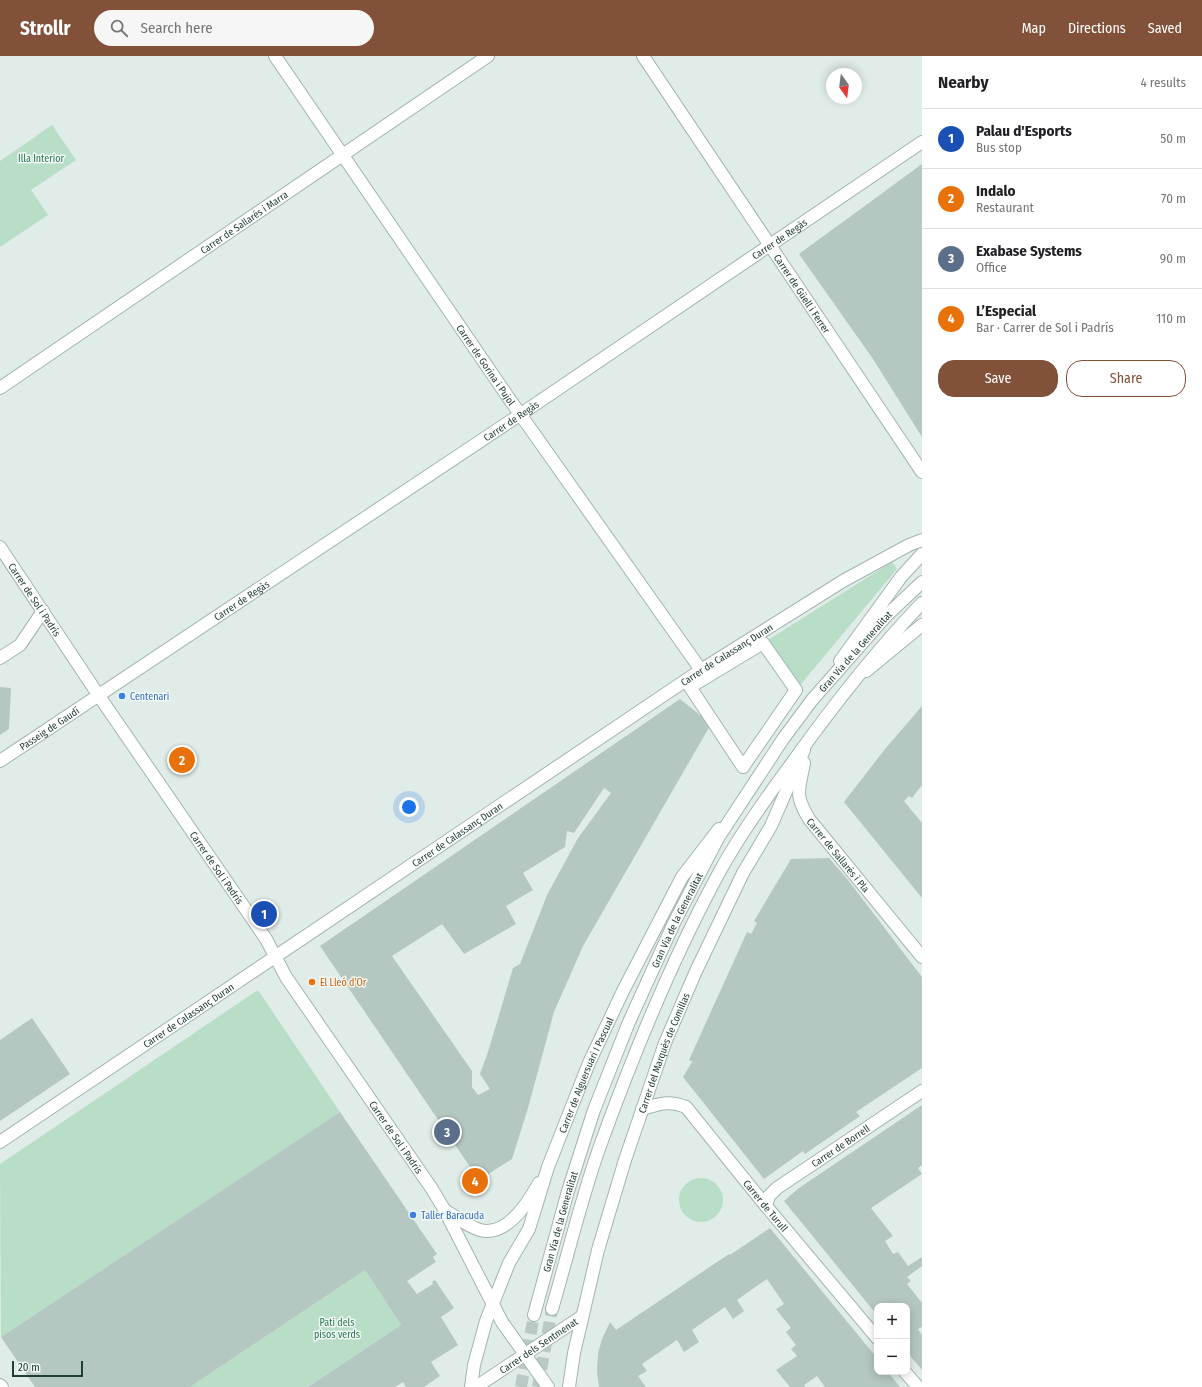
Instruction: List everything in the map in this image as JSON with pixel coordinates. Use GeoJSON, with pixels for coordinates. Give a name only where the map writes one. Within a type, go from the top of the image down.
{"type":"FeatureCollection","features":[{"type":"Feature","properties":{"kind":"street","name":"Carrer de Gorina i Pujol"},"geometry":{"type":"LineString","coordinates":[[275,56],[521,414],[701,670]]}},
{"type":"Feature","properties":{"kind":"street","name":"Carrer de Sallarés i Marra"},"geometry":{"type":"LineString","coordinates":[[0,388],[488,56]]}},
{"type":"Feature","properties":{"kind":"street","name":"Carrer de Güell i Ferrer"},"geometry":{"type":"LineString","coordinates":[[643,56],[922,472]]}},
{"type":"Feature","properties":{"kind":"street","name":"Carrer de Regàs"},"geometry":{"type":"LineString","coordinates":[[99,696],[521,414],[922,142]]}},
{"type":"Feature","properties":{"kind":"street","name":"Carrer de Calassanç Duran"},"geometry":{"type":"LineString","coordinates":[[0,1142],[701,670],[843,581],[909,545],[922,540]]}},
{"type":"Feature","properties":{"kind":"street","name":"Carrer de Sol i Padrís"},"geometry":{"type":"LineString","coordinates":[[0,547],[99,696],[266,939],[286,978],[444,1209],[502,1322],[548,1387]]}},
{"type":"Feature","properties":{"kind":"street"},"geometry":{"type":"LineString","coordinates":[[812,700],[901,577],[922,554]]}},
{"type":"Feature","properties":{"kind":"street","name":"Gran Via de la Generalitat"},"geometry":{"type":"LineString","coordinates":[[534,1315],[568,1191],[594,1110],[618,1048],[674,923],[718,838],[783,739],[812,700],[886,616],[922,582]]}},
{"type":"Feature","properties":{"kind":"street","name":"Gran Via de la Generalitat"},"geometry":{"type":"LineString","coordinates":[[552,1309],[600,1148],[662,987],[721,871],[755,814],[809,738],[878,650],[922,603]]}},
{"type":"Feature","properties":{"kind":"street"},"geometry":{"type":"LineString","coordinates":[[0,658],[20,645],[43,612]]}},
{"type":"Feature","properties":{"kind":"street"},"geometry":{"type":"LineString","coordinates":[[850,685],[922,625]]}},
{"type":"Feature","properties":{"kind":"street"},"geometry":{"type":"LineString","coordinates":[[763,643],[796,690],[743,766],[690,687],[763,643]]}},
{"type":"Feature","properties":{"kind":"street","name":"Passeig de Gaudí"},"geometry":{"type":"LineString","coordinates":[[0,761],[99,696]]}},
{"type":"Feature","properties":{"kind":"street","name":"Carrer de Sallarès i Pla"},"geometry":{"type":"LineString","coordinates":[[809,738],[798,796],[802,808],[809,819],[922,957]]}},
{"type":"Feature","properties":{"kind":"street","name":"Carrer del Marquès de Comillas"},"geometry":{"type":"LineString","coordinates":[[569,1387],[570,1373],[598,1250],[642,1110],[665,1044],[696,971],[743,873],[771,826],[809,738]]}},
{"type":"Feature","properties":{"kind":"street","name":"Carrer de Alguersuari I Pascual"},"geometry":{"type":"LineString","coordinates":[[471,1387],[474,1365],[492,1304],[509,1263],[528,1229],[548,1166],[589,1063],[623,991],[682,877],[752,787]]}},
{"type":"Feature","properties":{"kind":"street","name":"Carrer de Borrell"},"geometry":{"type":"LineString","coordinates":[[766,1206],[769,1196],[777,1188],[922,1091]]}},
{"type":"Feature","properties":{"kind":"street","name":"Carrer de Turull"},"geometry":{"type":"LineString","coordinates":[[642,1110],[661,1103],[674,1102],[686,1106],[766,1206],[874,1334]]}},
{"type":"Feature","properties":{"kind":"street","name":"Carrer de Sol i Padrís"},"geometry":{"type":"LineString","coordinates":[[444,1209],[480,1230],[496,1229],[508,1225],[536,1187],[548,1166]]}},
{"type":"Feature","properties":{"kind":"street","name":"Carrer dels Sentmenat"},"geometry":{"type":"LineString","coordinates":[[476,1387],[524,1353],[582,1317]]}},
{"type":"Feature","properties":{"kind":"street"},"geometry":{"type":"LineString","coordinates":[[908,1375],[918,1387]]}},
{"type":"Feature","properties":{"kind":"green space","name":"Illa Interior"},"geometry":{"type":"Polygon","coordinates":[[[52,125],[76,160],[31,190],[48,215],[0,247],[0,161],[52,125]]]}},
{"type":"Feature","properties":{"kind":"green space"},"geometry":{"type":"Polygon","coordinates":[[[892,562],[897,569],[796,690],[763,643],[892,562]]]}},
{"type":"Feature","properties":{"kind":"green space"},"geometry":{"type":"Polygon","coordinates":[[[258,990],[340,1112],[1,1337],[0,1164],[258,990]]]}},
{"type":"Feature","properties":{"kind":"green space"},"geometry":{"type":"Polygon","coordinates":[[[697,1178],[705,1178],[717,1184],[723,1196],[723,1204],[717,1216],[705,1222],[697,1222],[685,1216],[679,1204],[679,1196],[685,1184],[697,1178]]]}},
{"type":"Feature","properties":{"kind":"green space","name":"Pati dels pisos verds"},"geometry":{"type":"Polygon","coordinates":[[[365,1270],[401,1325],[308,1387],[190,1387],[365,1270]]]}},
{"type":"Feature","properties":{"kind":"building"},"geometry":{"type":"Polygon","coordinates":[[[922,164],[922,437],[873,359],[799,254],[922,164]]]}},
{"type":"Feature","properties":{"kind":"building"},"geometry":{"type":"Polygon","coordinates":[[[0,687],[11,688],[9,729],[0,735],[0,687]]]}},
{"type":"Feature","properties":{"kind":"building"},"geometry":{"type":"Polygon","coordinates":[[[680,699],[711,724],[583,946],[554,1012],[528,1108],[512,1159],[479,1180],[320,946],[680,699]],[[604,788],[574,833],[567,831],[565,847],[523,873],[533,890],[506,906],[516,924],[464,954],[442,924],[392,956],[472,1071],[472,1087],[478,1095],[490,1089],[480,1074],[513,968],[520,964],[547,895],[578,838],[611,793],[604,788]]]}},
{"type":"Feature","properties":{"kind":"building"},"geometry":{"type":"Polygon","coordinates":[[[922,706],[922,785],[912,798],[909,796],[904,801],[922,823],[922,898],[844,802],[885,749],[922,706]]]}},
{"type":"Feature","properties":{"kind":"building"},"geometry":{"type":"Polygon","coordinates":[[[829,858],[848,880],[922,977],[922,1068],[856,1112],[860,1116],[805,1154],[803,1151],[764,1179],[683,1077],[692,1062],[698,1065],[689,1060],[747,932],[751,934],[757,923],[754,921],[791,859],[829,858]]]}},
{"type":"Feature","properties":{"kind":"building"},"geometry":{"type":"Polygon","coordinates":[[[32,1018],[70,1074],[0,1121],[0,1040],[32,1018]]]}},
{"type":"Feature","properties":{"kind":"building"},"geometry":{"type":"Polygon","coordinates":[[[922,1105],[922,1165],[918,1168],[922,1174],[871,1208],[893,1236],[885,1241],[893,1254],[898,1252],[908,1266],[922,1257],[922,1266],[907,1277],[911,1281],[907,1284],[922,1303],[922,1327],[918,1329],[922,1335],[922,1370],[910,1356],[910,1303],[874,1303],[874,1311],[784,1201],[799,1188],[922,1105]]]}},
{"type":"Feature","properties":{"kind":"building"},"geometry":{"type":"Polygon","coordinates":[[[340,1112],[437,1254],[433,1257],[436,1262],[407,1281],[417,1294],[433,1284],[432,1282],[435,1280],[454,1308],[441,1317],[458,1345],[431,1362],[440,1376],[424,1387],[406,1387],[403,1382],[395,1387],[308,1387],[401,1325],[365,1270],[190,1387],[35,1387],[1,1337],[340,1112]]]}},
{"type":"Feature","properties":{"kind":"building"},"geometry":{"type":"Polygon","coordinates":[[[770,1228],[874,1354],[874,1375],[890,1375],[900,1387],[825,1387],[817,1376],[804,1385],[805,1387],[790,1387],[776,1370],[797,1356],[791,1349],[796,1345],[786,1332],[791,1328],[776,1309],[784,1304],[767,1279],[737,1300],[744,1311],[733,1319],[725,1307],[692,1330],[699,1342],[684,1352],[677,1340],[642,1364],[647,1371],[638,1376],[646,1387],[599,1387],[597,1372],[598,1353],[602,1339],[610,1322],[616,1330],[729,1254],[730,1255],[770,1228]]]}},
{"type":"Feature","properties":{"kind":"tunnel"},"geometry":{"type":"LineString","coordinates":[[538,1387],[552,1309]]}},
{"type":"Feature","properties":{"kind":"tunnel"},"geometry":{"type":"LineString","coordinates":[[521,1387],[534,1315]]}},
{"type":"Feature","properties":{"kind":"place","name":"Centenari"},"geometry":{"type":"Point","coordinates":[122,696]}},
{"type":"Feature","properties":{"kind":"place","name":"Indalo"},"geometry":{"type":"Point","coordinates":[182,760]}},
{"type":"Feature","properties":{"kind":"place","name":"Palau d'Esports"},"geometry":{"type":"Point","coordinates":[264,914]}},
{"type":"Feature","properties":{"kind":"place","name":"El Lleó d’Or"},"geometry":{"type":"Point","coordinates":[312,982]}},
{"type":"Feature","properties":{"kind":"place","name":"Exabase Systems"},"geometry":{"type":"Point","coordinates":[447,1132]}},
{"type":"Feature","properties":{"kind":"place","name":"L’Especial"},"geometry":{"type":"Point","coordinates":[475,1181]}},
{"type":"Feature","properties":{"kind":"place","name":"Taller Baracuda"},"geometry":{"type":"Point","coordinates":[413,1215]}}]}
